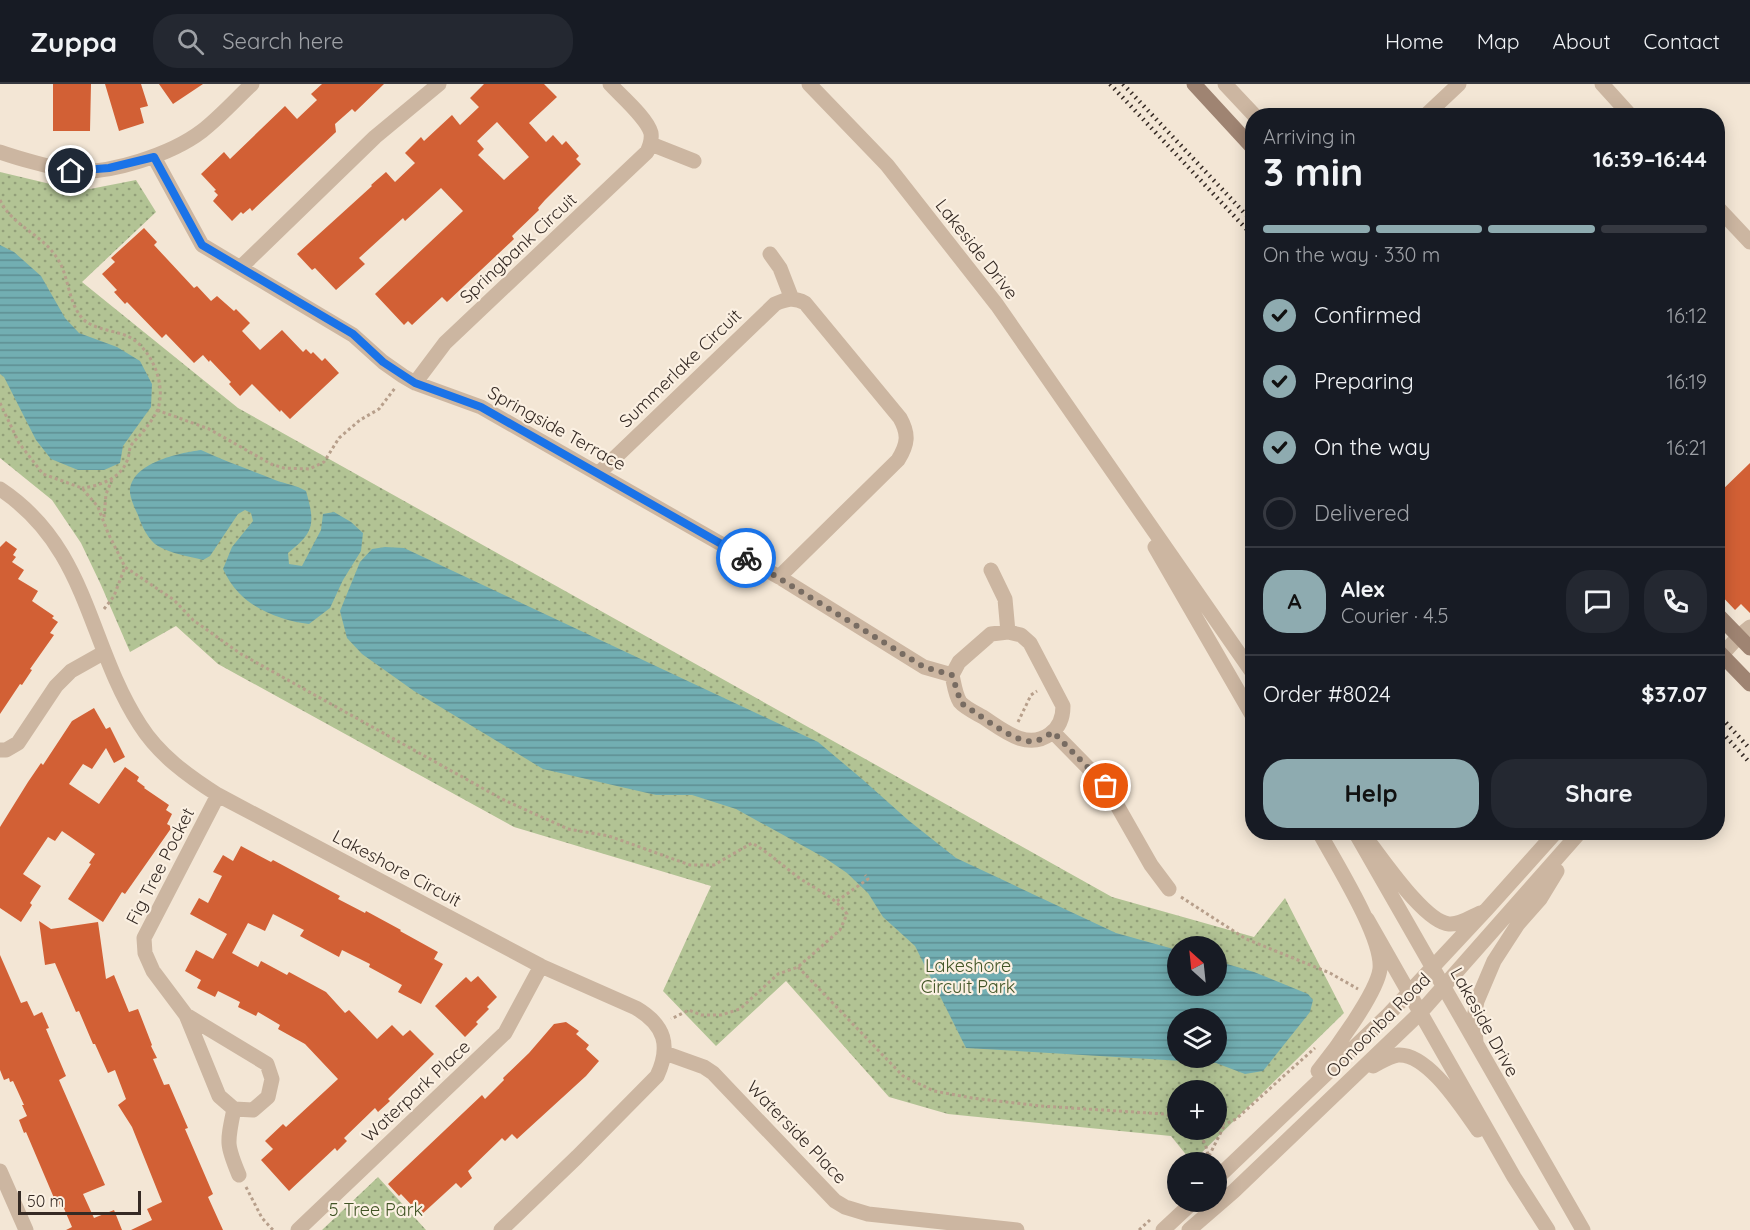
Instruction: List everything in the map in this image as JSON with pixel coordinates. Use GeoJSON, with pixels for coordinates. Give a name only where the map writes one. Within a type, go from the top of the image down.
{"type":"FeatureCollection","features":[{"type":"Feature","properties":{"kind":"main road"},"geometry":{"type":"LineString","coordinates":[[1194,84],[1245,139]]}},
{"type":"Feature","properties":{"kind":"main road"},"geometry":{"type":"LineString","coordinates":[[1725,619],[1745,631],[1750,648]]}},
{"type":"Feature","properties":{"kind":"main road"},"geometry":{"type":"LineString","coordinates":[[1725,661],[1750,684]]}},
{"type":"Feature","properties":{"kind":"street"},"geometry":{"type":"LineString","coordinates":[[0,152],[71,171],[124,165],[154,157],[201,132],[252,84]]}},
{"type":"Feature","properties":{"kind":"street"},"geometry":{"type":"LineString","coordinates":[[241,267],[375,137],[439,84]]}},
{"type":"Feature","properties":{"kind":"street"},"geometry":{"type":"LineString","coordinates":[[610,84],[646,123],[651,134],[651,144],[694,161]]}},
{"type":"Feature","properties":{"kind":"street","name":"Lakeside Drive"},"geometry":{"type":"LineString","coordinates":[[809,84],[894,174],[997,305],[1245,662]]}},
{"type":"Feature","properties":{"kind":"street"},"geometry":{"type":"LineString","coordinates":[[1225,84],[1248,108]]}},
{"type":"Feature","properties":{"kind":"street"},"geometry":{"type":"LineString","coordinates":[[1434,108],[1459,84]]}},
{"type":"Feature","properties":{"kind":"street"},"geometry":{"type":"LineString","coordinates":[[1602,84],[1624,108]]}},
{"type":"Feature","properties":{"kind":"street","name":"Springbank Circuit"},"geometry":{"type":"LineString","coordinates":[[409,380],[445,343],[639,161],[651,144]]}},
{"type":"Feature","properties":{"kind":"street","name":"Springside Terrace"},"geometry":{"type":"LineString","coordinates":[[154,157],[202,245],[353,334],[383,362],[409,380],[481,407],[779,577],[924,667],[952,675]]}},
{"type":"Feature","properties":{"kind":"street"},"geometry":{"type":"LineString","coordinates":[[1725,215],[1750,242]]}},
{"type":"Feature","properties":{"kind":"street"},"geometry":{"type":"LineString","coordinates":[[770,254],[780,268],[792,299],[805,303],[900,418],[905,428],[907,441],[898,460],[779,577]]}},
{"type":"Feature","properties":{"kind":"street","name":"Summerlake Circuit"},"geometry":{"type":"LineString","coordinates":[[599,473],[775,304],[784,299],[792,299]]}},
{"type":"Feature","properties":{"kind":"street","name":"Lakeside Drive"},"geometry":{"type":"LineString","coordinates":[[1099,450],[1245,704]]}},
{"type":"Feature","properties":{"kind":"street","name":"Lakeshore Circuit"},"geometry":{"type":"LineString","coordinates":[[0,489],[30,513],[60,548],[75,576],[94,622],[103,652],[140,726],[163,754],[189,777],[218,795],[541,966],[636,1008],[649,1016],[658,1027]]}},
{"type":"Feature","properties":{"kind":"street"},"geometry":{"type":"LineString","coordinates":[[991,570],[1005,599],[1008,632]]}},
{"type":"Feature","properties":{"kind":"street"},"geometry":{"type":"LineString","coordinates":[[1725,649],[1745,631]]}},
{"type":"Feature","properties":{"kind":"street"},"geometry":{"type":"LineString","coordinates":[[1008,632],[1021,635],[1029,643],[1063,706],[1060,723],[1042,740],[1028,741],[1012,735],[961,703],[952,675],[959,662],[991,634],[1008,632]]}},
{"type":"Feature","properties":{"kind":"street"},"geometry":{"type":"LineString","coordinates":[[0,750],[6,750],[18,743],[56,686],[71,671],[103,652]]}},
{"type":"Feature","properties":{"kind":"street"},"geometry":{"type":"LineString","coordinates":[[1053,732],[1106,786],[1151,865],[1169,889]]}},
{"type":"Feature","properties":{"kind":"street","name":"Fig Tree Pocket"},"geometry":{"type":"LineString","coordinates":[[186,1015],[267,1064],[272,1079],[268,1096],[253,1110],[234,1109],[219,1096],[186,1015],[153,971],[145,953],[144,938],[218,795]]}},
{"type":"Feature","properties":{"kind":"street"},"geometry":{"type":"LineString","coordinates":[[1323,840],[1514,1177],[1548,1230]]}},
{"type":"Feature","properties":{"kind":"street","name":"Lakeside Drive"},"geometry":{"type":"LineString","coordinates":[[1360,840],[1582,1230]]}},
{"type":"Feature","properties":{"kind":"street"},"geometry":{"type":"LineString","coordinates":[[1367,840],[1421,907],[1439,921],[1450,924],[1462,922],[1487,909]]}},
{"type":"Feature","properties":{"kind":"street","name":"Oonoonba Road"},"geometry":{"type":"LineString","coordinates":[[1227,1169],[1410,992],[1549,840]]}},
{"type":"Feature","properties":{"kind":"street","name":"Oonoonba Road"},"geometry":{"type":"LineString","coordinates":[[1189,1230],[1234,1191],[1421,1012],[1575,840]]}},
{"type":"Feature","properties":{"kind":"street"},"geometry":{"type":"LineString","coordinates":[[1477,1048],[1474,1018],[1477,1001],[1494,961],[1518,924],[1540,899],[1576,840]]}},
{"type":"Feature","properties":{"kind":"street"},"geometry":{"type":"LineString","coordinates":[[1279,1120],[1334,1051],[1360,1011],[1379,975],[1380,966],[1367,919]]}},
{"type":"Feature","properties":{"kind":"street","name":"Waterpark Place"},"geometry":{"type":"LineString","coordinates":[[298,1230],[505,1033],[541,966]]}},
{"type":"Feature","properties":{"kind":"street"},"geometry":{"type":"LineString","coordinates":[[501,1230],[657,1076],[664,1053],[664,1039],[658,1027]]}},
{"type":"Feature","properties":{"kind":"street","name":"Waterside Place"},"geometry":{"type":"LineString","coordinates":[[664,1053],[704,1067],[713,1073],[822,1189],[845,1208],[868,1214],[1017,1230]]}},
{"type":"Feature","properties":{"kind":"street"},"geometry":{"type":"LineString","coordinates":[[1355,1077],[1387,1058],[1399,1055],[1412,1057],[1442,1083],[1514,1177]]}},
{"type":"Feature","properties":{"kind":"street"},"geometry":{"type":"LineString","coordinates":[[234,1109],[227,1138],[239,1175]]}},
{"type":"Feature","properties":{"kind":"street"},"geometry":{"type":"LineString","coordinates":[[0,1171],[26,1230]]}},
{"type":"Feature","properties":{"kind":"street"},"geometry":{"type":"LineString","coordinates":[[1163,1230],[1182,1212]]}},
{"type":"Feature","properties":{"kind":"path"},"geometry":{"type":"LineString","coordinates":[[0,200],[9,215],[41,239],[59,259],[73,303],[79,314],[87,323],[129,337],[140,345],[149,355],[159,385],[157,410],[129,448],[127,462],[112,478],[98,486],[82,488],[43,474],[19,443],[0,403]]}},
{"type":"Feature","properties":{"kind":"path"},"geometry":{"type":"LineString","coordinates":[[157,410],[209,429],[271,464],[290,469],[309,469],[324,462],[339,438],[360,420],[379,410],[409,380]]}},
{"type":"Feature","properties":{"kind":"path"},"geometry":{"type":"LineString","coordinates":[[103,520],[106,494],[112,478]]}},
{"type":"Feature","properties":{"kind":"path"},"geometry":{"type":"LineString","coordinates":[[82,488],[98,507],[125,567],[174,600],[193,620],[241,654],[502,800],[568,829],[609,836],[690,865],[714,865],[752,843],[837,901],[847,914],[840,930],[805,962],[778,974],[749,1003],[732,1013],[712,1016],[701,1015],[689,1010],[658,1027]]}},
{"type":"Feature","properties":{"kind":"path"},"geometry":{"type":"LineString","coordinates":[[94,622],[114,596],[125,567]]}},
{"type":"Feature","properties":{"kind":"path"},"geometry":{"type":"LineString","coordinates":[[1012,735],[1031,694],[1052,684]]}},
{"type":"Feature","properties":{"kind":"path"},"geometry":{"type":"LineString","coordinates":[[837,901],[868,879],[865,875]]}},
{"type":"Feature","properties":{"kind":"path"},"geometry":{"type":"LineString","coordinates":[[1169,889],[1246,939],[1330,973],[1360,990],[1355,998]]}},
{"type":"Feature","properties":{"kind":"path"},"geometry":{"type":"LineString","coordinates":[[798,967],[903,1076],[934,1090],[972,1098],[1041,1106],[1167,1115]]}},
{"type":"Feature","properties":{"kind":"path"},"geometry":{"type":"LineString","coordinates":[[1227,1123],[1236,1119],[1319,1044]]}},
{"type":"Feature","properties":{"kind":"path"},"geometry":{"type":"LineString","coordinates":[[239,1175],[262,1218],[273,1230]]}},
{"type":"Feature","properties":{"kind":"green space","name":"Lakeshore Circuit Park"},"geometry":{"type":"Polygon","coordinates":[[[0,172],[63,187],[90,189],[136,180],[156,212],[82,282],[238,408],[1112,897],[1254,937],[1285,898],[1344,1013],[1227,1128],[1227,1080],[1167,1080],[1167,1136],[948,1114],[889,1097],[786,981],[716,1046],[663,991],[711,886],[514,827],[218,664],[176,626],[130,652],[81,543],[52,500],[0,458],[0,172]]]}},
{"type":"Feature","properties":{"kind":"green space","name":"Lakeshore Circuit Park"},"geometry":{"type":"Polygon","coordinates":[[[1174,1140],[1214,1140],[1202,1152],[1184,1152],[1174,1140]]]}},
{"type":"Feature","properties":{"kind":"green space","name":"5 Tree Park"},"geometry":{"type":"Polygon","coordinates":[[[378,1177],[426,1230],[322,1230],[378,1177]]]}},
{"type":"Feature","properties":{"kind":"water"},"geometry":{"type":"Polygon","coordinates":[[[0,245],[14,252],[41,276],[65,318],[79,333],[117,347],[140,361],[152,384],[151,407],[123,446],[120,463],[104,470],[78,470],[51,459],[36,440],[4,377],[0,374],[0,245]]]}},
{"type":"Feature","properties":{"kind":"water"},"geometry":{"type":"Polygon","coordinates":[[[201,450],[306,491],[311,511],[310,526],[308,533],[288,553],[289,564],[302,566],[321,530],[323,514],[334,512],[351,522],[363,533],[361,551],[343,580],[330,608],[309,624],[281,618],[254,605],[236,590],[223,569],[232,547],[253,521],[251,513],[245,510],[238,514],[210,556],[203,560],[163,549],[155,544],[146,532],[130,493],[132,483],[138,474],[157,461],[201,450]]]}},
{"type":"Feature","properties":{"kind":"water"},"geometry":{"type":"Polygon","coordinates":[[[404,548],[818,742],[956,858],[1116,933],[1167,947],[1167,996],[1227,996],[1227,964],[1254,972],[1308,994],[1313,1000],[1310,1012],[1263,1071],[1245,1074],[1227,1067],[1227,1008],[1167,1008],[1167,1060],[966,1048],[915,946],[883,917],[868,893],[847,873],[825,858],[736,809],[692,795],[656,795],[543,769],[414,691],[362,654],[347,638],[340,611],[360,562],[372,549],[404,548]]]}},
{"type":"Feature","properties":{"kind":"building"},"geometry":{"type":"Polygon","coordinates":[[[53,84],[91,84],[90,131],[53,131],[53,84]]]}},
{"type":"Feature","properties":{"kind":"building"},"geometry":{"type":"Polygon","coordinates":[[[105,84],[141,84],[148,106],[140,108],[144,123],[119,131],[105,84]]]}},
{"type":"Feature","properties":{"kind":"building"},"geometry":{"type":"Polygon","coordinates":[[[159,84],[203,84],[173,104],[159,84]]]}},
{"type":"Feature","properties":{"kind":"building"},"geometry":{"type":"Polygon","coordinates":[[[322,84],[384,84],[355,112],[352,109],[335,124],[336,132],[252,211],[250,208],[243,214],[241,212],[232,221],[213,201],[218,195],[214,191],[216,190],[201,174],[224,152],[230,159],[285,106],[297,119],[317,100],[311,94],[322,84]]]}},
{"type":"Feature","properties":{"kind":"building"},"geometry":{"type":"Polygon","coordinates":[[[484,84],[544,84],[557,97],[529,123],[546,142],[553,135],[562,145],[566,141],[579,156],[576,159],[581,164],[512,236],[514,239],[447,302],[442,297],[412,325],[408,321],[404,325],[375,294],[463,211],[441,188],[405,221],[403,218],[359,258],[365,264],[336,290],[315,268],[312,270],[297,254],[386,172],[395,182],[415,163],[405,153],[421,137],[424,141],[452,115],[460,125],[479,107],[470,98],[484,84]],[[497,122],[477,141],[484,149],[478,155],[504,180],[529,157],[497,122]]]}},
{"type":"Feature","properties":{"kind":"building"},"geometry":{"type":"Polygon","coordinates":[[[144,228],[157,242],[154,245],[194,288],[197,286],[211,301],[217,296],[234,311],[236,309],[250,323],[242,331],[260,350],[282,330],[303,352],[306,349],[311,354],[313,352],[322,361],[325,358],[339,373],[290,419],[252,384],[240,396],[229,384],[231,382],[203,355],[194,363],[166,334],[162,338],[127,302],[125,304],[114,292],[117,290],[102,274],[115,262],[111,258],[144,228]]]}},
{"type":"Feature","properties":{"kind":"building"},"geometry":{"type":"Polygon","coordinates":[[[1750,463],[1750,613],[1741,604],[1735,610],[1725,599],[1725,487],[1750,463]]]}},
{"type":"Feature","properties":{"kind":"building"},"geometry":{"type":"Polygon","coordinates":[[[6,541],[17,549],[13,555],[16,557],[12,562],[24,570],[18,579],[38,591],[32,601],[54,616],[52,618],[58,622],[50,633],[54,635],[30,669],[32,670],[0,714],[0,547],[6,541]]]}},
{"type":"Feature","properties":{"kind":"building"},"geometry":{"type":"Polygon","coordinates":[[[94,708],[106,729],[110,727],[125,757],[114,763],[106,748],[92,769],[83,764],[69,784],[99,804],[125,767],[139,777],[137,781],[144,788],[169,805],[166,810],[172,814],[167,824],[172,827],[125,894],[122,892],[103,922],[68,899],[95,854],[62,831],[55,841],[48,837],[23,874],[41,886],[21,922],[0,908],[0,827],[28,782],[41,763],[43,765],[72,721],[94,708]]]}},
{"type":"Feature","properties":{"kind":"building"},"geometry":{"type":"Polygon","coordinates":[[[241,846],[271,862],[273,860],[340,896],[338,899],[401,930],[438,952],[434,959],[443,964],[421,1004],[398,992],[402,985],[369,967],[370,964],[342,950],[339,957],[300,936],[304,930],[273,914],[265,931],[248,923],[232,953],[258,967],[261,961],[287,975],[289,972],[326,992],[345,1013],[349,1010],[377,1039],[392,1025],[403,1036],[410,1030],[434,1054],[388,1099],[390,1101],[378,1112],[375,1108],[344,1138],[347,1141],[337,1151],[335,1148],[289,1191],[261,1160],[273,1149],[265,1141],[283,1124],[286,1127],[338,1079],[305,1044],[278,1029],[280,1025],[258,1012],[256,1016],[238,1007],[240,1002],[218,991],[215,997],[197,988],[201,980],[185,971],[196,950],[213,959],[227,934],[190,914],[199,898],[208,903],[222,876],[213,872],[223,855],[233,861],[241,846]]]}},
{"type":"Feature","properties":{"kind":"building"},"geometry":{"type":"Polygon","coordinates":[[[39,921],[51,929],[98,922],[106,979],[114,975],[129,1012],[138,1009],[157,1058],[153,1059],[164,1085],[169,1084],[188,1128],[185,1129],[213,1194],[208,1197],[223,1230],[131,1230],[152,1220],[147,1209],[162,1202],[132,1127],[118,1105],[126,1099],[115,1070],[108,1073],[79,1011],[76,1012],[55,963],[45,965],[39,921]]]}},
{"type":"Feature","properties":{"kind":"building"},"geometry":{"type":"Polygon","coordinates":[[[0,955],[21,1003],[27,1001],[34,1016],[42,1012],[49,1028],[46,1029],[66,1076],[59,1080],[105,1185],[83,1194],[94,1218],[114,1210],[122,1230],[66,1230],[72,1227],[62,1204],[57,1205],[19,1120],[27,1116],[22,1105],[24,1105],[13,1081],[10,1082],[9,1078],[4,1080],[0,1070],[0,955]]]}},
{"type":"Feature","properties":{"kind":"building"},"geometry":{"type":"Polygon","coordinates":[[[478,976],[497,997],[476,1022],[478,1024],[465,1037],[435,1006],[466,977],[471,982],[478,976]]]}},
{"type":"Feature","properties":{"kind":"building"},"geometry":{"type":"Polygon","coordinates":[[[566,1022],[579,1031],[576,1034],[589,1045],[586,1049],[599,1061],[586,1076],[517,1139],[512,1134],[505,1141],[502,1138],[468,1171],[472,1178],[461,1188],[456,1183],[421,1215],[388,1184],[482,1095],[485,1099],[554,1024],[566,1022]]]}},
{"type":"Feature","properties":{"kind":"railway"},"geometry":{"type":"LineString","coordinates":[[1110,84],[1245,228]]}},
{"type":"Feature","properties":{"kind":"railway"},"geometry":{"type":"LineString","coordinates":[[1123,84],[1245,214]]}},
{"type":"Feature","properties":{"kind":"railway"},"geometry":{"type":"LineString","coordinates":[[1725,722],[1750,749]]}},
{"type":"Feature","properties":{"kind":"railway"},"geometry":{"type":"LineString","coordinates":[[1725,736],[1750,763]]}},
{"type":"Feature","properties":{"kind":"way so far"},"geometry":{"type":"LineString","coordinates":[[746,558],[924,667],[952,675],[961,703],[1012,735],[1028,741],[1042,740],[1053,732],[1106,786]]}},
{"type":"Feature","properties":{"kind":"route"},"geometry":{"type":"LineString","coordinates":[[71,171],[109,168],[154,157],[202,245],[353,334],[383,362],[415,383],[481,407],[746,558]]}}]}
